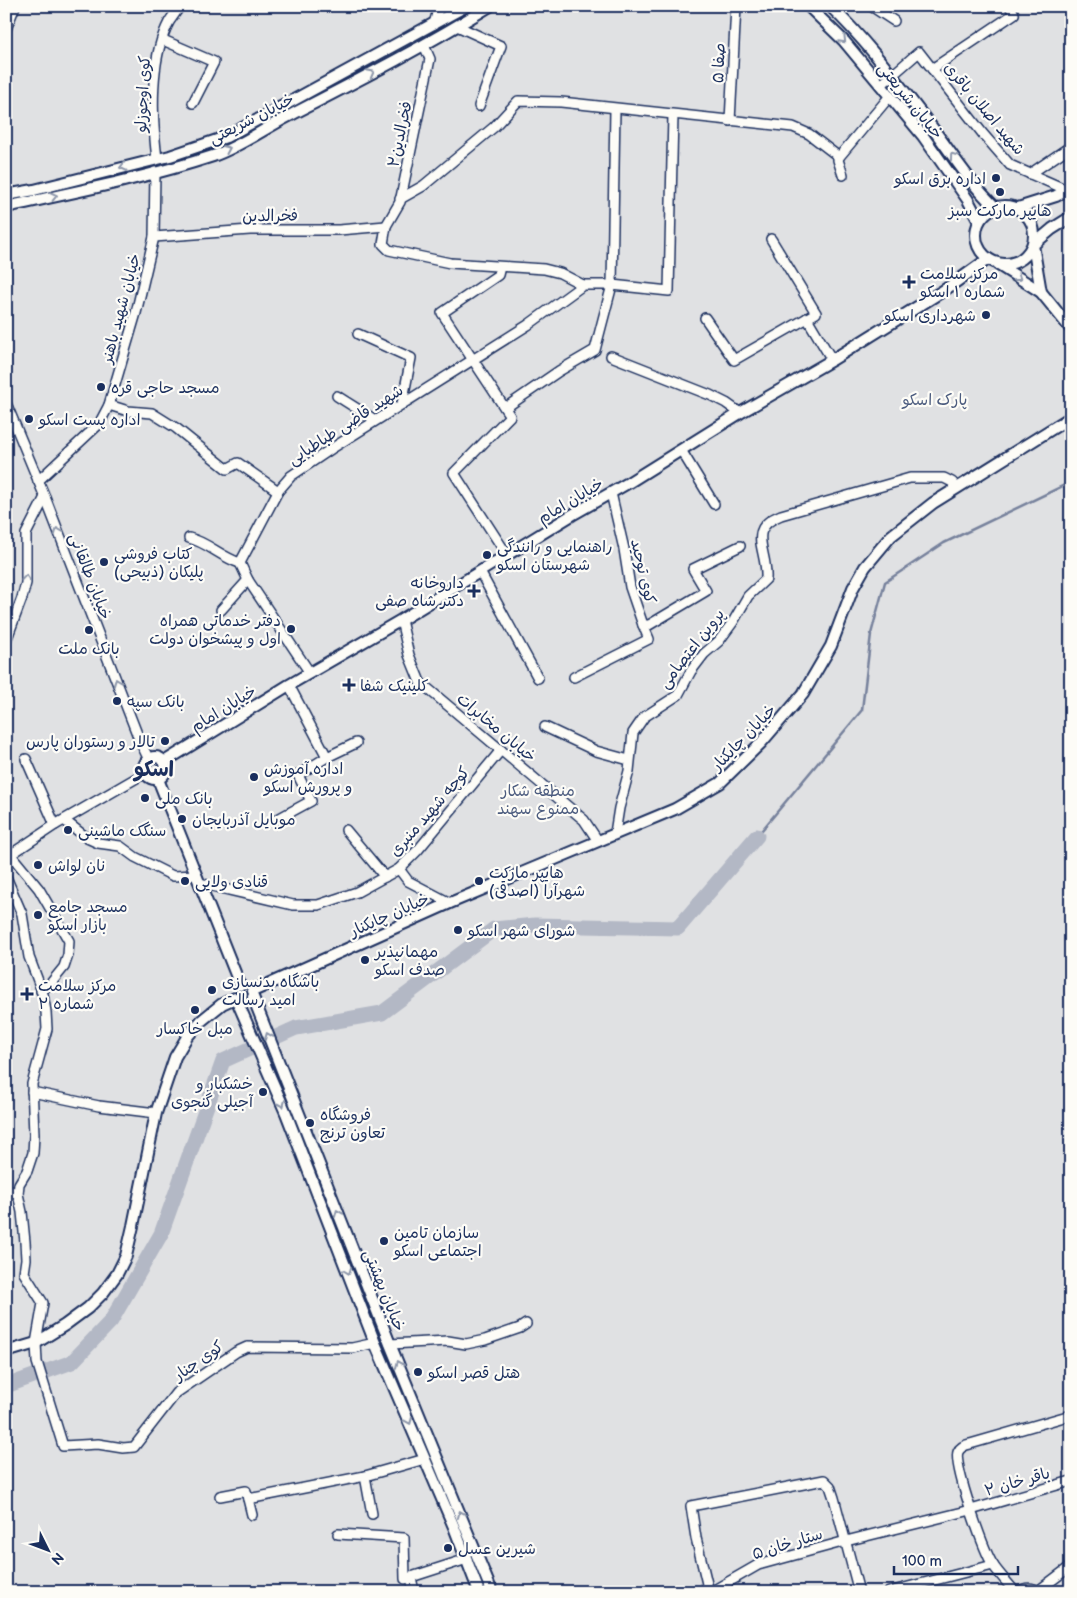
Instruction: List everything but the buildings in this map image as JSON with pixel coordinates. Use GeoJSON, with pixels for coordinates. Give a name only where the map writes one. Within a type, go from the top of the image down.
{"type":"FeatureCollection","features":[{"type":"Feature","properties":{"kind":"main road","name":"خیابان شریعتی"},"geometry":{"type":"LineString","coordinates":[[6,195],[34,190],[157,159],[226,137],[466,6]]}},
{"type":"Feature","properties":{"kind":"main road","name":"خیابان شریعتی"},"geometry":{"type":"LineString","coordinates":[[6,206],[155,172],[214,155],[237,145],[424,45],[490,6]]}},
{"type":"Feature","properties":{"kind":"main road","name":"خیابان شریعتی"},"geometry":{"type":"LineString","coordinates":[[808,6],[844,41],[923,136],[968,200],[979,222]]}},
{"type":"Feature","properties":{"kind":"main road","name":"خیابان شریعتی"},"geometry":{"type":"LineString","coordinates":[[830,6],[853,28],[931,126],[979,192],[995,207]]}},
{"type":"Feature","properties":{"kind":"main road"},"geometry":{"type":"LineString","coordinates":[[325,83],[331,95]]}},
{"type":"Feature","properties":{"kind":"main road"},"geometry":{"type":"LineString","coordinates":[[1018,208],[1056,196],[1069,189]]}},
{"type":"Feature","properties":{"kind":"main road"},"geometry":{"type":"LineString","coordinates":[[1040,292],[1033,245],[1035,237],[1034,228],[1031,220],[1018,208],[1003,205],[989,210],[976,229],[978,246],[982,253],[1040,292],[1071,330]]}},
{"type":"Feature","properties":{"kind":"main road"},"geometry":{"type":"LineString","coordinates":[[992,261],[1005,264],[1022,259],[1033,245],[1052,229],[1071,217]]}},
{"type":"Feature","properties":{"kind":"main road","name":"خیابان امام"},"geometry":{"type":"LineString","coordinates":[[164,762],[289,685],[401,620],[611,493],[740,413],[832,360],[992,261]]}},
{"type":"Feature","properties":{"kind":"main road","name":"خیابان چایکنار"},"geometry":{"type":"LineString","coordinates":[[253,994],[450,903],[675,808],[720,783],[761,743],[803,694],[832,646],[853,588],[865,566],[891,536],[933,503],[1071,417]]}},
{"type":"Feature","properties":{"kind":"main road"},"geometry":{"type":"LineString","coordinates":[[159,758],[164,762],[166,772],[158,779],[150,778],[145,773],[144,766],[148,760],[159,758]]}},
{"type":"Feature","properties":{"kind":"main road"},"geometry":{"type":"LineString","coordinates":[[158,779],[240,985]]}},
{"type":"Feature","properties":{"kind":"main road"},"geometry":{"type":"LineString","coordinates":[[6,1352],[36,1343],[88,1308],[103,1293],[117,1274],[126,1256],[156,1113],[175,1057],[187,1037],[201,1021],[222,1004],[236,1000],[247,1004],[253,994],[246,985],[240,985],[235,989],[236,1000]]}},
{"type":"Feature","properties":{"kind":"main road","name":"خیابان بهشتی"},"geometry":{"type":"LineString","coordinates":[[253,994],[390,1344],[492,1592]]}},
{"type":"Feature","properties":{"kind":"main road","name":"خیابان بهشتی"},"geometry":{"type":"LineString","coordinates":[[236,1000],[297,1140],[375,1343],[467,1559],[479,1592]]}},
{"type":"Feature","properties":{"kind":"street"},"geometry":{"type":"LineString","coordinates":[[6,29],[15,6]]}},
{"type":"Feature","properties":{"kind":"street","name":"کوی اوجوزلو"},"geometry":{"type":"LineString","coordinates":[[157,159],[153,129],[155,78],[162,40],[169,22],[180,6]]}},
{"type":"Feature","properties":{"kind":"street"},"geometry":{"type":"LineString","coordinates":[[434,24],[440,6]]}},
{"type":"Feature","properties":{"kind":"street","name":"صفا ۵"},"geometry":{"type":"LineString","coordinates":[[730,121],[736,6]]}},
{"type":"Feature","properties":{"kind":"street"},"geometry":{"type":"LineString","coordinates":[[871,6],[894,21]]}},
{"type":"Feature","properties":{"kind":"street"},"geometry":{"type":"LineString","coordinates":[[932,68],[1014,14],[1010,6]]}},
{"type":"Feature","properties":{"kind":"street"},"geometry":{"type":"LineString","coordinates":[[457,26],[501,46],[479,106]]}},
{"type":"Feature","properties":{"kind":"street"},"geometry":{"type":"LineString","coordinates":[[162,40],[214,62],[193,103]]}},
{"type":"Feature","properties":{"kind":"street","name":"فخرالدین۲"},"geometry":{"type":"LineString","coordinates":[[386,226],[393,216],[400,199],[430,59],[424,45]]}},
{"type":"Feature","properties":{"kind":"street","name":"شهید اصلان باقری"},"geometry":{"type":"LineString","coordinates":[[891,76],[919,52],[1010,165],[1069,189]]}},
{"type":"Feature","properties":{"kind":"street"},"geometry":{"type":"LineString","coordinates":[[881,85],[891,76]]}},
{"type":"Feature","properties":{"kind":"street"},"geometry":{"type":"LineString","coordinates":[[842,175],[839,157],[890,96]]}},
{"type":"Feature","properties":{"kind":"street"},"geometry":{"type":"LineString","coordinates":[[400,199],[423,186],[494,127],[518,101],[561,102],[798,129],[809,134],[839,157]]}},
{"type":"Feature","properties":{"kind":"street"},"geometry":{"type":"LineString","coordinates":[[507,555],[454,473],[508,412],[559,371],[595,350],[612,285],[615,109]]}},
{"type":"Feature","properties":{"kind":"street"},"geometry":{"type":"LineString","coordinates":[[386,226],[383,244],[389,250],[450,264],[544,269],[560,273],[583,285],[612,285],[670,291],[673,115]]}},
{"type":"Feature","properties":{"kind":"street"},"geometry":{"type":"LineString","coordinates":[[1030,174],[1071,146]]}},
{"type":"Feature","properties":{"kind":"street","name":"خیابان شهید باهنر"},"geometry":{"type":"LineString","coordinates":[[38,481],[99,424],[109,405],[136,313],[154,237],[155,172]]}},
{"type":"Feature","properties":{"kind":"street","name":"فخرالدین"},"geometry":{"type":"LineString","coordinates":[[154,237],[250,230],[339,230],[386,226]]}},
{"type":"Feature","properties":{"kind":"street"},"geometry":{"type":"LineString","coordinates":[[706,318],[734,360],[816,313],[771,239]]}},
{"type":"Feature","properties":{"kind":"street"},"geometry":{"type":"LineString","coordinates":[[500,267],[498,275],[442,313],[508,412]]}},
{"type":"Feature","properties":{"kind":"street","name":"شهید قاضی طباطبایی"},"geometry":{"type":"LineString","coordinates":[[240,563],[278,491],[291,476],[376,420],[528,325],[583,285]]}},
{"type":"Feature","properties":{"kind":"street"},"geometry":{"type":"LineString","coordinates":[[807,318],[832,360]]}},
{"type":"Feature","properties":{"kind":"street"},"geometry":{"type":"LineString","coordinates":[[358,334],[411,358],[402,404]]}},
{"type":"Feature","properties":{"kind":"street"},"geometry":{"type":"LineString","coordinates":[[611,356],[710,395],[740,413]]}},
{"type":"Feature","properties":{"kind":"street"},"geometry":{"type":"LineString","coordinates":[[337,396],[376,420]]}},
{"type":"Feature","properties":{"kind":"street","name":"خیابان طالقانی"},"geometry":{"type":"LineString","coordinates":[[6,403],[148,760]]}},
{"type":"Feature","properties":{"kind":"street"},"geometry":{"type":"LineString","coordinates":[[109,405],[128,411],[152,413],[176,428],[227,469],[238,463],[278,491]]}},
{"type":"Feature","properties":{"kind":"street"},"geometry":{"type":"LineString","coordinates":[[681,450],[714,504]]}},
{"type":"Feature","properties":{"kind":"street","name":"پروین اعتصامی"},"geometry":{"type":"LineString","coordinates":[[616,833],[629,771],[633,733],[644,716],[678,695],[690,671],[704,654],[719,641],[748,596],[766,579],[767,570],[760,535],[764,525],[776,517],[910,478],[944,478],[952,482],[957,488]]}},
{"type":"Feature","properties":{"kind":"street","name":"کوی توحید"},"geometry":{"type":"LineString","coordinates":[[611,493],[624,549],[630,587],[643,625],[649,624],[706,591],[693,569],[740,546]]}},
{"type":"Feature","properties":{"kind":"street"},"geometry":{"type":"LineString","coordinates":[[6,641],[26,583],[26,534],[45,497]]}},
{"type":"Feature","properties":{"kind":"street"},"geometry":{"type":"LineString","coordinates":[[188,538],[196,540],[227,559],[240,563],[248,580],[310,673]]}},
{"type":"Feature","properties":{"kind":"street"},"geometry":{"type":"LineString","coordinates":[[480,572],[538,678]]}},
{"type":"Feature","properties":{"kind":"street"},"geometry":{"type":"LineString","coordinates":[[221,610],[248,580]]}},
{"type":"Feature","properties":{"kind":"street","name":"خیابان مخابرات"},"geometry":{"type":"LineString","coordinates":[[401,620],[409,655],[420,682],[584,820],[598,840]]}},
{"type":"Feature","properties":{"kind":"street"},"geometry":{"type":"LineString","coordinates":[[574,677],[649,639],[643,625]]}},
{"type":"Feature","properties":{"kind":"street"},"geometry":{"type":"LineString","coordinates":[[289,685],[327,757]]}},
{"type":"Feature","properties":{"kind":"street"},"geometry":{"type":"LineString","coordinates":[[545,727],[596,751],[629,760]]}},
{"type":"Feature","properties":{"kind":"street"},"geometry":{"type":"LineString","coordinates":[[276,820],[311,801],[298,775],[327,757],[356,743]]}},
{"type":"Feature","properties":{"kind":"street","name":"کوچه شهید منبری"},"geometry":{"type":"LineString","coordinates":[[64,820],[87,838],[107,846],[120,846],[135,858],[173,876],[198,879],[293,905],[318,905],[357,892],[399,869],[418,850],[501,750]]}},
{"type":"Feature","properties":{"kind":"street"},"geometry":{"type":"LineString","coordinates":[[26,759],[55,826]]}},
{"type":"Feature","properties":{"kind":"street"},"geometry":{"type":"LineString","coordinates":[[41,991],[64,968],[68,955],[69,941],[39,889],[8,856],[64,820],[145,773]]}},
{"type":"Feature","properties":{"kind":"street"},"geometry":{"type":"LineString","coordinates":[[346,830],[385,877]]}},
{"type":"Feature","properties":{"kind":"street"},"geometry":{"type":"LineString","coordinates":[[399,869],[408,880],[450,903]]}},
{"type":"Feature","properties":{"kind":"street"},"geometry":{"type":"LineString","coordinates":[[6,877],[22,914],[29,957],[46,1012],[47,1029],[32,1084],[33,1153],[19,1184],[18,1194],[25,1242],[26,1259],[24,1273],[44,1302],[36,1343]]}},
{"type":"Feature","properties":{"kind":"street"},"geometry":{"type":"LineString","coordinates":[[32,1092],[99,1106],[156,1113]]}},
{"type":"Feature","properties":{"kind":"street"},"geometry":{"type":"LineString","coordinates":[[6,1190],[18,1194]]}},
{"type":"Feature","properties":{"kind":"street"},"geometry":{"type":"LineString","coordinates":[[390,1344],[448,1341],[466,1344],[494,1337],[526,1324]]}},
{"type":"Feature","properties":{"kind":"street","name":"کوی چنار"},"geometry":{"type":"LineString","coordinates":[[36,1343],[38,1370],[63,1446],[98,1444],[123,1448],[134,1447],[176,1393],[236,1352],[247,1347],[352,1348],[375,1343]]}},
{"type":"Feature","properties":{"kind":"street"},"geometry":{"type":"LineString","coordinates":[[1071,1415],[962,1446],[958,1452],[957,1460],[971,1510],[993,1564],[1017,1592],[1027,1588],[1039,1591],[1071,1566]]}},
{"type":"Feature","properties":{"kind":"street"},"geometry":{"type":"LineString","coordinates":[[248,1499],[364,1476],[425,1459]]}},
{"type":"Feature","properties":{"kind":"street"},"geometry":{"type":"LineString","coordinates":[[364,1476],[372,1514]]}},
{"type":"Feature","properties":{"kind":"street"},"geometry":{"type":"LineString","coordinates":[[710,1592],[696,1538],[691,1506],[824,1480],[830,1486],[832,1492],[859,1592]]}},
{"type":"Feature","properties":{"kind":"street","name":"باقر خان ۲"},"geometry":{"type":"LineString","coordinates":[[846,1541],[971,1510],[1071,1481]]}},
{"type":"Feature","properties":{"kind":"street"},"geometry":{"type":"LineString","coordinates":[[220,1496],[246,1491],[252,1515]]}},
{"type":"Feature","properties":{"kind":"street"},"geometry":{"type":"LineString","coordinates":[[338,1534],[404,1538],[405,1579],[467,1559]]}},
{"type":"Feature","properties":{"kind":"street","name":"ستار خان ۵"},"geometry":{"type":"LineString","coordinates":[[710,1592],[758,1565],[846,1541]]}},
{"type":"Feature","properties":{"kind":"street"},"geometry":{"type":"LineString","coordinates":[[889,1592],[993,1564]]}},
{"type":"Feature","properties":{"kind":"street"},"geometry":{"type":"LineString","coordinates":[[411,1577],[414,1592]]}},
{"type":"Feature","properties":{"kind":"green space","name":"منطقه شکار ممنوع سهند"},"geometry":{"type":"Polygon","coordinates":[[[6,6],[1071,6],[1071,1592],[6,1592],[6,6]]]}},
{"type":"Feature","properties":{"kind":"waterway"},"geometry":{"type":"LineString","coordinates":[[757,836],[862,710],[871,634],[885,582],[944,543],[1071,482]]}},
{"type":"Feature","properties":{"kind":"waterway"},"geometry":{"type":"LineString","coordinates":[[6,1386],[72,1362],[111,1321],[161,1234],[223,1061],[296,1028],[382,1013],[494,929],[535,925],[678,928],[757,836]]}},
{"type":"Feature","properties":{"kind":"place","name":"اداره برق اسکو"},"geometry":{"type":"Point","coordinates":[996,178]}},
{"type":"Feature","properties":{"kind":"place","name":"هایپر مارکت سبز"},"geometry":{"type":"Point","coordinates":[1000,192]}},
{"type":"Feature","properties":{"kind":"place","name":"مرکز سلامت شماره ۱ اسکو"},"geometry":{"type":"Point","coordinates":[909,282]}},
{"type":"Feature","properties":{"kind":"place","name":"شهرداری اسکو"},"geometry":{"type":"Point","coordinates":[986,315]}},
{"type":"Feature","properties":{"kind":"place","name":"مسجد حاجی قره"},"geometry":{"type":"Point","coordinates":[101,387]}},
{"type":"Feature","properties":{"kind":"place","name":"اداره پست اسکو"},"geometry":{"type":"Point","coordinates":[29,419]}},
{"type":"Feature","properties":{"kind":"place","name":"راهنمایی و رانندگی شهرستان اسکو"},"geometry":{"type":"Point","coordinates":[487,555]}},
{"type":"Feature","properties":{"kind":"place","name":"کتاب فروشی پلیکان (ذبیحی)"},"geometry":{"type":"Point","coordinates":[104,562]}},
{"type":"Feature","properties":{"kind":"place","name":"داروخانه دکتر شاه صفی"},"geometry":{"type":"Point","coordinates":[474,591]}},
{"type":"Feature","properties":{"kind":"place","name":"دفتر خدماتی همراه اول و پیشخوان دولت"},"geometry":{"type":"Point","coordinates":[291,629]}},
{"type":"Feature","properties":{"kind":"place","name":"بانک ملت"},"geometry":{"type":"Point","coordinates":[89,630]}},
{"type":"Feature","properties":{"kind":"place","name":"کلینیک شفا"},"geometry":{"type":"Point","coordinates":[349,685]}},
{"type":"Feature","properties":{"kind":"place","name":"بانک سپه"},"geometry":{"type":"Point","coordinates":[117,701]}},
{"type":"Feature","properties":{"kind":"place","name":"تالار و رستوران پارس"},"geometry":{"type":"Point","coordinates":[165,741]}},
{"type":"Feature","properties":{"kind":"place","name":"اداره آموزش و پرورش اسکو"},"geometry":{"type":"Point","coordinates":[254,777]}},
{"type":"Feature","properties":{"kind":"place","name":"بانک ملی"},"geometry":{"type":"Point","coordinates":[145,798]}},
{"type":"Feature","properties":{"kind":"place","name":"موبایل آذربایجان"},"geometry":{"type":"Point","coordinates":[182,819]}},
{"type":"Feature","properties":{"kind":"place","name":"سنگک ماشینی"},"geometry":{"type":"Point","coordinates":[68,830]}},
{"type":"Feature","properties":{"kind":"place","name":"نان لواش"},"geometry":{"type":"Point","coordinates":[38,865]}},
{"type":"Feature","properties":{"kind":"place","name":"قنادی ولایی"},"geometry":{"type":"Point","coordinates":[185,881]}},
{"type":"Feature","properties":{"kind":"place","name":"هایپر مارکت شهرآرا (اصدقی)"},"geometry":{"type":"Point","coordinates":[479,881]}},
{"type":"Feature","properties":{"kind":"place","name":"مسجد جامع بازار اسکو"},"geometry":{"type":"Point","coordinates":[38,915]}},
{"type":"Feature","properties":{"kind":"place","name":"شورای شهر اسکو"},"geometry":{"type":"Point","coordinates":[458,930]}},
{"type":"Feature","properties":{"kind":"place","name":"مهمانپذیر صدف اسکو"},"geometry":{"type":"Point","coordinates":[365,960]}},
{"type":"Feature","properties":{"kind":"place","name":"باشگاه بدنسازی امید رسالت"},"geometry":{"type":"Point","coordinates":[212,990]}},
{"type":"Feature","properties":{"kind":"place","name":"مرکز سلامت شماره ۲"},"geometry":{"type":"Point","coordinates":[27,994]}},
{"type":"Feature","properties":{"kind":"place","name":"مبل خاکسار"},"geometry":{"type":"Point","coordinates":[195,1010]}},
{"type":"Feature","properties":{"kind":"place","name":"خشکبار و آجیلی گنجوی"},"geometry":{"type":"Point","coordinates":[263,1092]}},
{"type":"Feature","properties":{"kind":"place","name":"فروشگاه تعاون ترنج"},"geometry":{"type":"Point","coordinates":[310,1123]}},
{"type":"Feature","properties":{"kind":"place","name":"سازمان تامین اجتماعی اسکو"},"geometry":{"type":"Point","coordinates":[384,1241]}},
{"type":"Feature","properties":{"kind":"place","name":"هتل قصر اسکو"},"geometry":{"type":"Point","coordinates":[418,1372]}},
{"type":"Feature","properties":{"kind":"place","name":"شیرین عسل"},"geometry":{"type":"Point","coordinates":[448,1548]}},
{"type":"Feature","properties":{"kind":"district","name":"اسکو"},"geometry":{"type":"Point","coordinates":[154,769]}},
{"type":"Feature","properties":{"kind":"park label","name":"پارک اسکو"},"geometry":{"type":"Point","coordinates":[935,399]}}]}
